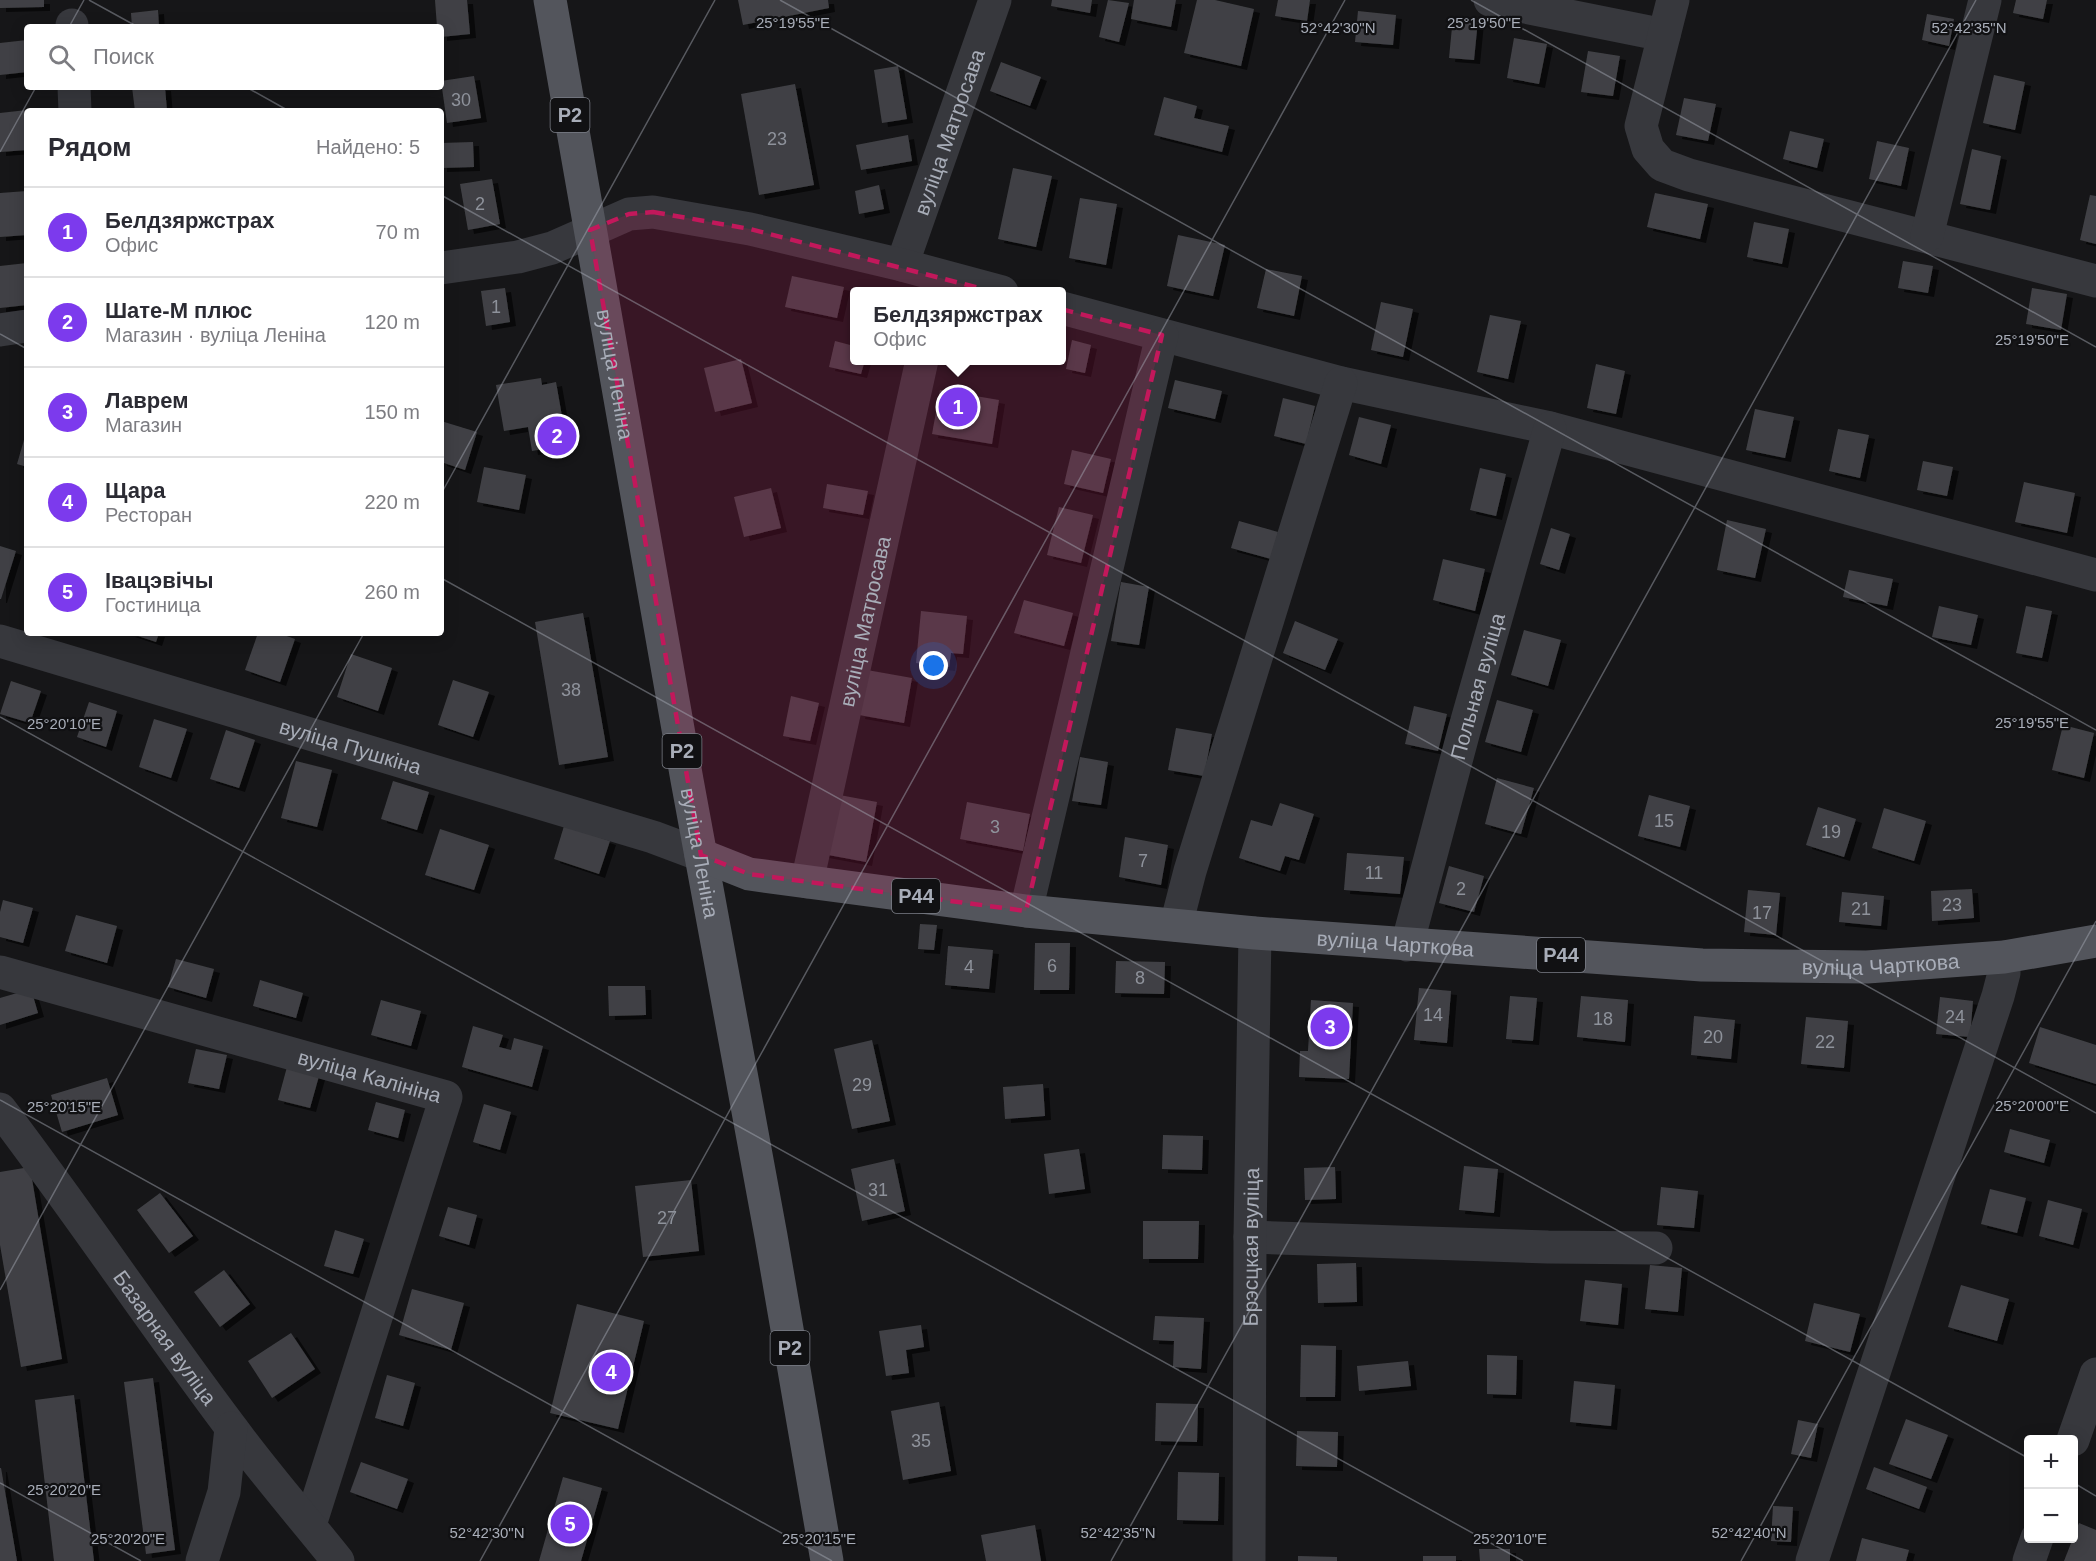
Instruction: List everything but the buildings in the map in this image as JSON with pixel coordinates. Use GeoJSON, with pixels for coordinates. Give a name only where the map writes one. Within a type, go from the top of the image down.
{"type":"FeatureCollection","features":[{"type":"Feature","properties":{"kind":"main road","name":"вуліца Леніна"},"geometry":{"type":"LineString","coordinates":[[550,0],[827,1561]]}},
{"type":"Feature","properties":{"kind":"main road","name":"вуліца Чарткова"},"geometry":{"type":"LineString","coordinates":[[701,855],[749,874],[1026,911],[1256,933],[1702,965],[1867,967],[2004,957],[2096,941]]}},
{"type":"Feature","properties":{"kind":"street","name":"вуліца Матросава"},"geometry":{"type":"LineString","coordinates":[[902,265],[995,0]]}},
{"type":"Feature","properties":{"kind":"street"},"geometry":{"type":"LineString","coordinates":[[1490,0],[1664,35]]}},
{"type":"Feature","properties":{"kind":"street"},"geometry":{"type":"LineString","coordinates":[[1673,0],[1641,126],[1648,149],[1662,165],[1689,175],[2096,281]]}},
{"type":"Feature","properties":{"kind":"street"},"geometry":{"type":"LineString","coordinates":[[1927,236],[1985,0]]}},
{"type":"Feature","properties":{"kind":"street"},"geometry":{"type":"LineString","coordinates":[[74,90],[75,108]]}},
{"type":"Feature","properties":{"kind":"street"},"geometry":{"type":"LineString","coordinates":[[444,268],[518,257],[552,248],[629,214],[653,212],[750,229],[902,265],[940,283],[971,287]]}},
{"type":"Feature","properties":{"kind":"street"},"geometry":{"type":"LineString","coordinates":[[1066,309],[1341,383],[1550,428],[2096,574]]}},
{"type":"Feature","properties":{"kind":"street"},"geometry":{"type":"LineString","coordinates":[[0,330],[24,326]]}},
{"type":"Feature","properties":{"kind":"street"},"geometry":{"type":"LineString","coordinates":[[1026,911],[1162,335]]}},
{"type":"Feature","properties":{"kind":"street","name":"вуліца Матросава"},"geometry":{"type":"LineString","coordinates":[[807,882],[921,365]]}},
{"type":"Feature","properties":{"kind":"street"},"geometry":{"type":"LineString","coordinates":[[1176,924],[1190,871],[1341,383]]}},
{"type":"Feature","properties":{"kind":"street","name":"Польная вуліца"},"geometry":{"type":"LineString","coordinates":[[1407,945],[1464,730],[1550,428]]}},
{"type":"Feature","properties":{"kind":"street","name":"вуліца Пушкіна"},"geometry":{"type":"LineString","coordinates":[[0,641],[653,837],[701,855]]}},
{"type":"Feature","properties":{"kind":"street","name":"Брэсцкая вуліца"},"geometry":{"type":"LineString","coordinates":[[1250,1561],[1250,1237],[1256,933]]}},
{"type":"Feature","properties":{"kind":"street"},"geometry":{"type":"LineString","coordinates":[[1812,1561],[1998,996],[2004,973],[2004,957]]}},
{"type":"Feature","properties":{"kind":"street","name":"вуліца Калініна"},"geometry":{"type":"LineString","coordinates":[[0,972],[446,1097],[310,1525]]}},
{"type":"Feature","properties":{"kind":"street","name":"Базарная вуліца"},"geometry":{"type":"LineString","coordinates":[[0,1108],[231,1428],[338,1561]]}},
{"type":"Feature","properties":{"kind":"street"},"geometry":{"type":"LineString","coordinates":[[1250,1237],[1548,1248],[1656,1248]]}},
{"type":"Feature","properties":{"kind":"street"},"geometry":{"type":"LineString","coordinates":[[2075,1435],[2096,1374]]}},
{"type":"Feature","properties":{"kind":"street"},"geometry":{"type":"LineString","coordinates":[[202,1561],[224,1492],[231,1428]]}},
{"type":"Feature","properties":{"kind":"street"},"geometry":{"type":"LineString","coordinates":[[2029,1561],[2036,1543]]}},
{"type":"Feature","properties":{"kind":"highlighted area"},"geometry":{"type":"Polygon","coordinates":[[[653,212],[750,229],[1162,335],[1026,911],[749,874],[701,855],[590,230],[629,214],[653,212]]]}},
{"type":"Feature","properties":{"kind":"place","name":"Белдзяржстрах"},"geometry":{"type":"Point","coordinates":[958,407]}},
{"type":"Feature","properties":{"kind":"place","name":"Шате-М плюс"},"geometry":{"type":"Point","coordinates":[557,436]}},
{"type":"Feature","properties":{"kind":"place","name":"Лаврем"},"geometry":{"type":"Point","coordinates":[1330,1027]}},
{"type":"Feature","properties":{"kind":"place","name":"Щара"},"geometry":{"type":"Point","coordinates":[611,1372]}},
{"type":"Feature","properties":{"kind":"place","name":"Івацэвічы"},"geometry":{"type":"Point","coordinates":[570,1524]}}]}
